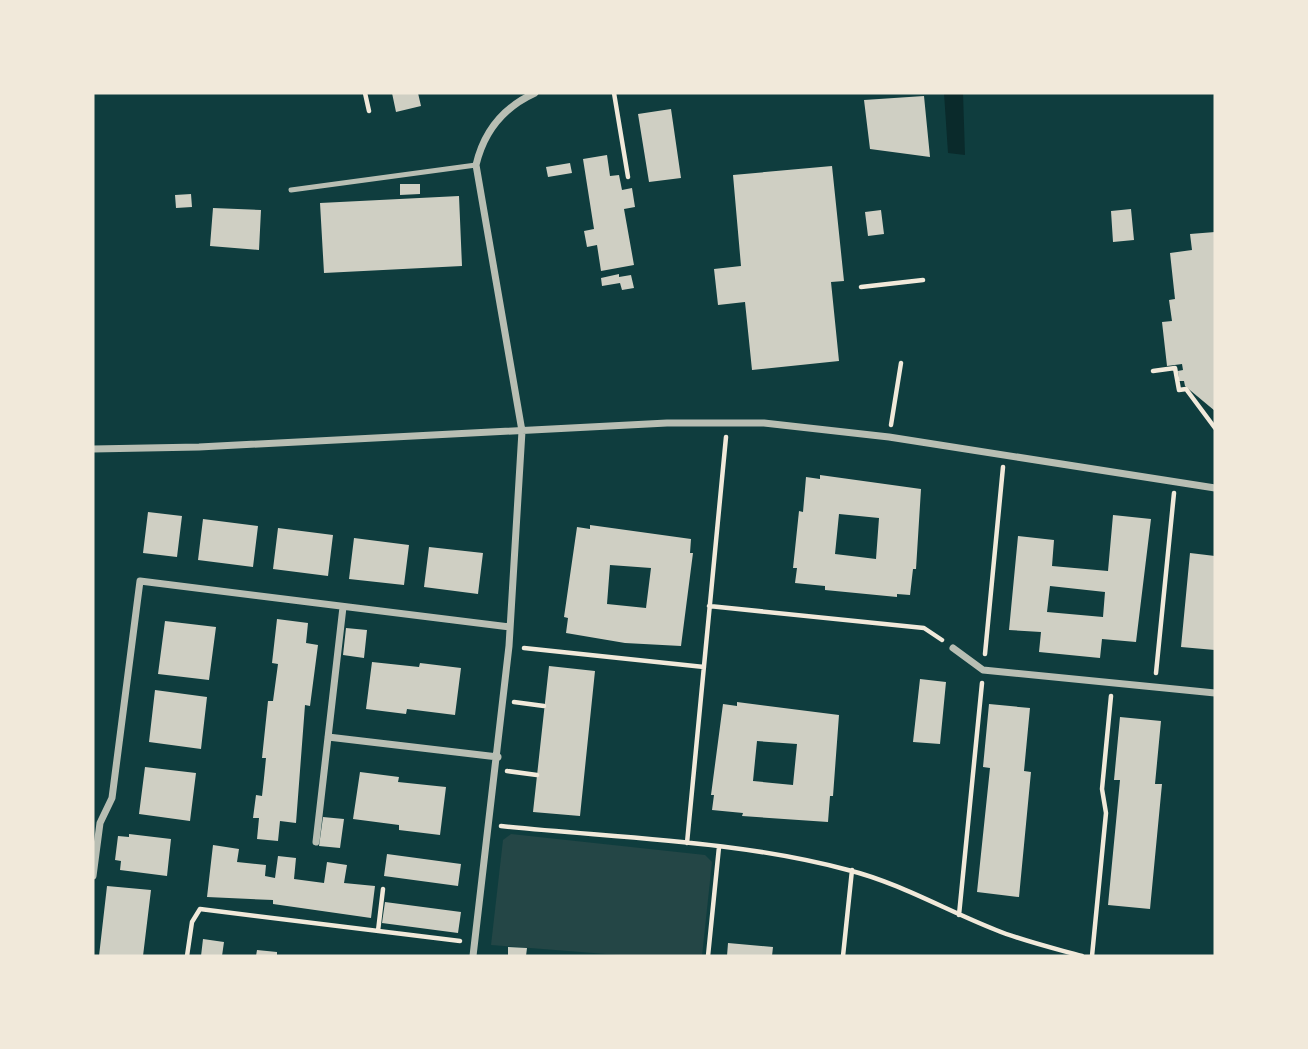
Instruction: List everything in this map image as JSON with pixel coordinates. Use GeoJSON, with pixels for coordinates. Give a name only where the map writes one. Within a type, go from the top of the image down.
{"type":"FeatureCollection","features":[{"type":"Feature","properties":{"kind":"street"},"geometry":{"type":"LineString","coordinates":[[473,956],[504,700],[522,431],[476,165],[495,121],[511,105],[535,93]]}},
{"type":"Feature","properties":{"kind":"street"},"geometry":{"type":"LineString","coordinates":[[93,449],[200,447],[728,422],[823,428],[1215,488]]}},
{"type":"Feature","properties":{"kind":"street"},"geometry":{"type":"LineString","coordinates":[[93,876],[100,823],[112,798],[140,582],[510,627]]}},
{"type":"Feature","properties":{"kind":"street"},"geometry":{"type":"LineString","coordinates":[[316,842],[343,607]]}},
{"type":"Feature","properties":{"kind":"street"},"geometry":{"type":"LineString","coordinates":[[953,648],[984,670],[1215,693]]}},
{"type":"Feature","properties":{"kind":"street"},"geometry":{"type":"LineString","coordinates":[[328,737],[498,757]]}},
{"type":"Feature","properties":{"kind":"lane"},"geometry":{"type":"LineString","coordinates":[[291,190],[476,165]]}},
{"type":"Feature","properties":{"kind":"path"},"geometry":{"type":"LineString","coordinates":[[365,93],[369,111]]}},
{"type":"Feature","properties":{"kind":"path"},"geometry":{"type":"LineString","coordinates":[[614,93],[628,177]]}},
{"type":"Feature","properties":{"kind":"path"},"geometry":{"type":"LineString","coordinates":[[861,287],[923,280]]}},
{"type":"Feature","properties":{"kind":"path"},"geometry":{"type":"LineString","coordinates":[[892,420],[901,363]]}},
{"type":"Feature","properties":{"kind":"path"},"geometry":{"type":"LineString","coordinates":[[1153,371],[1175,368],[1179,390],[1186,389],[1192,394],[1215,428]]}},
{"type":"Feature","properties":{"kind":"path"},"geometry":{"type":"LineString","coordinates":[[687,844],[728,422]]}},
{"type":"Feature","properties":{"kind":"path"},"geometry":{"type":"LineString","coordinates":[[959,915],[1004,456]]}},
{"type":"Feature","properties":{"kind":"path"},"geometry":{"type":"LineString","coordinates":[[1154,686],[1175,482]]}},
{"type":"Feature","properties":{"kind":"path"},"geometry":{"type":"LineString","coordinates":[[709,606],[924,628],[953,648]]}},
{"type":"Feature","properties":{"kind":"path"},"geometry":{"type":"LineString","coordinates":[[509,646],[704,667]]}},
{"type":"Feature","properties":{"kind":"path"},"geometry":{"type":"LineString","coordinates":[[1092,956],[1106,813],[1102,789],[1112,682]]}},
{"type":"Feature","properties":{"kind":"path"},"geometry":{"type":"LineString","coordinates":[[504,700],[544,706]]}},
{"type":"Feature","properties":{"kind":"path"},"geometry":{"type":"LineString","coordinates":[[496,770],[537,775]]}},
{"type":"Feature","properties":{"kind":"path"},"geometry":{"type":"LineString","coordinates":[[489,825],[769,853],[852,870],[998,932],[1082,956]]}},
{"type":"Feature","properties":{"kind":"path"},"geometry":{"type":"LineString","coordinates":[[708,956],[719,847]]}},
{"type":"Feature","properties":{"kind":"path"},"geometry":{"type":"LineString","coordinates":[[844,956],[852,870]]}},
{"type":"Feature","properties":{"kind":"path"},"geometry":{"type":"LineString","coordinates":[[378,931],[383,889]]}},
{"type":"Feature","properties":{"kind":"path"},"geometry":{"type":"LineString","coordinates":[[187,956],[192,922],[200,909],[475,943]]}},
{"type":"Feature","properties":{"kind":"shaded area"},"geometry":{"type":"Polygon","coordinates":[[[944,93],[963,93],[965,155],[948,153],[944,93]]]}},
{"type":"Feature","properties":{"kind":"shaded area"},"geometry":{"type":"Polygon","coordinates":[[[511,834],[705,855],[712,862],[702,956],[631,956],[491,945],[503,840],[511,834]]]}},
{"type":"Feature","properties":{"kind":"building"},"geometry":{"type":"Polygon","coordinates":[[[392,93],[418,93],[421,106],[396,112],[392,93]]]}},
{"type":"Feature","properties":{"kind":"building"},"geometry":{"type":"Polygon","coordinates":[[[924,96],[930,157],[870,149],[864,100],[924,96]]]}},
{"type":"Feature","properties":{"kind":"building"},"geometry":{"type":"Polygon","coordinates":[[[671,109],[681,178],[649,182],[638,114],[671,109]]]}},
{"type":"Feature","properties":{"kind":"building"},"geometry":{"type":"Polygon","coordinates":[[[607,155],[610,176],[619,175],[622,190],[632,188],[635,207],[624,209],[634,265],[601,271],[597,245],[587,247],[584,231],[594,229],[583,159],[607,155]]]}},
{"type":"Feature","properties":{"kind":"building"},"geometry":{"type":"Polygon","coordinates":[[[570,163],[572,173],[548,177],[546,167],[570,163]]]}},
{"type":"Feature","properties":{"kind":"building"},"geometry":{"type":"Polygon","coordinates":[[[832,166],[844,281],[831,282],[839,361],[752,370],[745,302],[718,305],[714,269],[741,266],[733,175],[832,166]]]}},
{"type":"Feature","properties":{"kind":"building"},"geometry":{"type":"Polygon","coordinates":[[[400,184],[420,184],[420,194],[400,195],[400,184]]]}},
{"type":"Feature","properties":{"kind":"building"},"geometry":{"type":"Polygon","coordinates":[[[191,194],[192,207],[176,208],[175,195],[191,194]]]}},
{"type":"Feature","properties":{"kind":"building"},"geometry":{"type":"Polygon","coordinates":[[[459,196],[462,266],[324,273],[320,203],[459,196]]]}},
{"type":"Feature","properties":{"kind":"building"},"geometry":{"type":"Polygon","coordinates":[[[213,208],[261,210],[259,250],[210,246],[213,208]]]}},
{"type":"Feature","properties":{"kind":"building"},"geometry":{"type":"Polygon","coordinates":[[[1131,209],[1134,240],[1113,242],[1111,211],[1131,209]]]}},
{"type":"Feature","properties":{"kind":"building"},"geometry":{"type":"Polygon","coordinates":[[[881,210],[884,234],[868,236],[865,212],[881,210]]]}},
{"type":"Feature","properties":{"kind":"building"},"geometry":{"type":"Polygon","coordinates":[[[1215,232],[1215,411],[1185,386],[1184,381],[1179,381],[1178,371],[1183,370],[1182,364],[1167,366],[1162,322],[1172,321],[1169,300],[1175,299],[1170,253],[1192,250],[1190,234],[1215,232]]]}},
{"type":"Feature","properties":{"kind":"building"},"geometry":{"type":"Polygon","coordinates":[[[619,274],[619,277],[631,275],[634,288],[622,290],[620,283],[602,286],[601,278],[619,274]]]}},
{"type":"Feature","properties":{"kind":"building"},"geometry":{"type":"Polygon","coordinates":[[[820,475],[921,489],[916,569],[913,569],[910,595],[897,594],[897,597],[825,590],[825,586],[795,583],[797,568],[793,568],[799,511],[803,512],[806,477],[820,479],[820,475]],[[839,514],[835,554],[876,559],[879,518],[839,514]]]}},
{"type":"Feature","properties":{"kind":"building"},"geometry":{"type":"Polygon","coordinates":[[[148,512],[182,516],[177,557],[143,553],[148,512]]]}},
{"type":"Feature","properties":{"kind":"building"},"geometry":{"type":"Polygon","coordinates":[[[1113,515],[1151,519],[1136,642],[1102,639],[1100,658],[1039,652],[1041,632],[1009,630],[1018,536],[1054,540],[1052,566],[1108,571],[1113,515]],[[1050,586],[1047,612],[1103,617],[1105,592],[1050,586]]]}},
{"type":"Feature","properties":{"kind":"building"},"geometry":{"type":"Polygon","coordinates":[[[203,519],[258,526],[253,567],[198,560],[203,519]]]}},
{"type":"Feature","properties":{"kind":"building"},"geometry":{"type":"Polygon","coordinates":[[[590,525],[691,539],[690,553],[693,553],[681,646],[625,643],[566,633],[568,618],[564,617],[577,527],[590,529],[590,525]],[[610,565],[607,604],[646,608],[651,568],[610,565]]]}},
{"type":"Feature","properties":{"kind":"building"},"geometry":{"type":"Polygon","coordinates":[[[278,528],[333,535],[328,576],[273,569],[278,528]]]}},
{"type":"Feature","properties":{"kind":"building"},"geometry":{"type":"Polygon","coordinates":[[[354,538],[409,545],[404,585],[349,579],[354,538]]]}},
{"type":"Feature","properties":{"kind":"building"},"geometry":{"type":"Polygon","coordinates":[[[429,547],[483,553],[478,594],[424,587],[429,547]]]}},
{"type":"Feature","properties":{"kind":"building"},"geometry":{"type":"Polygon","coordinates":[[[1190,553],[1215,556],[1215,650],[1181,647],[1190,553]]]}},
{"type":"Feature","properties":{"kind":"building"},"geometry":{"type":"Polygon","coordinates":[[[277,619],[308,623],[306,643],[318,645],[310,706],[305,705],[296,823],[280,821],[278,841],[257,839],[259,818],[253,818],[256,795],[262,796],[266,758],[262,758],[268,701],[273,701],[278,664],[272,663],[277,619]]]}},
{"type":"Feature","properties":{"kind":"building"},"geometry":{"type":"Polygon","coordinates":[[[165,621],[216,627],[209,680],[158,674],[165,621]]]}},
{"type":"Feature","properties":{"kind":"building"},"geometry":{"type":"Polygon","coordinates":[[[346,628],[367,630],[364,658],[343,655],[346,628]]]}},
{"type":"Feature","properties":{"kind":"building"},"geometry":{"type":"Polygon","coordinates":[[[372,662],[419,667],[420,663],[461,668],[455,715],[407,709],[406,714],[366,709],[372,662]]]}},
{"type":"Feature","properties":{"kind":"building"},"geometry":{"type":"Polygon","coordinates":[[[549,666],[595,671],[580,816],[533,812],[549,666]]]}},
{"type":"Feature","properties":{"kind":"building"},"geometry":{"type":"Polygon","coordinates":[[[920,679],[946,682],[940,744],[913,742],[920,679]]]}},
{"type":"Feature","properties":{"kind":"building"},"geometry":{"type":"Polygon","coordinates":[[[155,690],[207,697],[201,749],[149,742],[155,690]]]}},
{"type":"Feature","properties":{"kind":"building"},"geometry":{"type":"Polygon","coordinates":[[[737,702],[839,715],[833,796],[830,796],[828,822],[742,816],[743,813],[712,810],[714,795],[711,795],[723,704],[737,706],[737,702]],[[757,741],[753,781],[793,785],[797,744],[757,741]]]}},
{"type":"Feature","properties":{"kind":"building"},"geometry":{"type":"Polygon","coordinates":[[[989,704],[1030,708],[1024,771],[1031,772],[1019,897],[977,892],[990,768],[983,767],[989,704]]]}},
{"type":"Feature","properties":{"kind":"building"},"geometry":{"type":"Polygon","coordinates":[[[1120,717],[1161,721],[1155,784],[1162,784],[1150,909],[1108,905],[1120,780],[1114,780],[1120,717]]]}},
{"type":"Feature","properties":{"kind":"building"},"geometry":{"type":"Polygon","coordinates":[[[145,767],[196,773],[190,821],[139,814],[145,767]]]}},
{"type":"Feature","properties":{"kind":"building"},"geometry":{"type":"Polygon","coordinates":[[[360,772],[399,777],[398,782],[446,787],[440,835],[399,830],[399,825],[353,819],[360,772]]]}},
{"type":"Feature","properties":{"kind":"building"},"geometry":{"type":"Polygon","coordinates":[[[323,817],[344,819],[340,848],[319,846],[323,817]]]}},
{"type":"Feature","properties":{"kind":"building"},"geometry":{"type":"Polygon","coordinates":[[[129,834],[171,839],[167,876],[120,870],[121,861],[115,860],[118,836],[129,837],[129,834]]]}},
{"type":"Feature","properties":{"kind":"building"},"geometry":{"type":"Polygon","coordinates":[[[213,845],[239,849],[237,862],[266,865],[265,876],[275,878],[278,856],[296,858],[294,879],[324,883],[327,862],[347,865],[344,883],[375,886],[371,918],[273,904],[273,900],[207,897],[213,845]]]}},
{"type":"Feature","properties":{"kind":"building"},"geometry":{"type":"Polygon","coordinates":[[[387,854],[461,864],[458,886],[384,876],[387,854]]]}},
{"type":"Feature","properties":{"kind":"building"},"geometry":{"type":"Polygon","coordinates":[[[107,886],[151,890],[143,956],[99,956],[107,886]]]}},
{"type":"Feature","properties":{"kind":"building"},"geometry":{"type":"Polygon","coordinates":[[[385,902],[461,912],[458,933],[382,923],[385,902]]]}},
{"type":"Feature","properties":{"kind":"building"},"geometry":{"type":"Polygon","coordinates":[[[203,939],[224,942],[222,956],[201,956],[203,939]]]}},
{"type":"Feature","properties":{"kind":"building"},"geometry":{"type":"Polygon","coordinates":[[[728,943],[773,947],[772,956],[727,956],[728,943]]]}},
{"type":"Feature","properties":{"kind":"building"},"geometry":{"type":"Polygon","coordinates":[[[508,947],[527,948],[526,956],[508,956],[508,947]]]}},
{"type":"Feature","properties":{"kind":"building"},"geometry":{"type":"Polygon","coordinates":[[[257,950],[277,952],[277,956],[256,956],[257,950]]]}}]}
